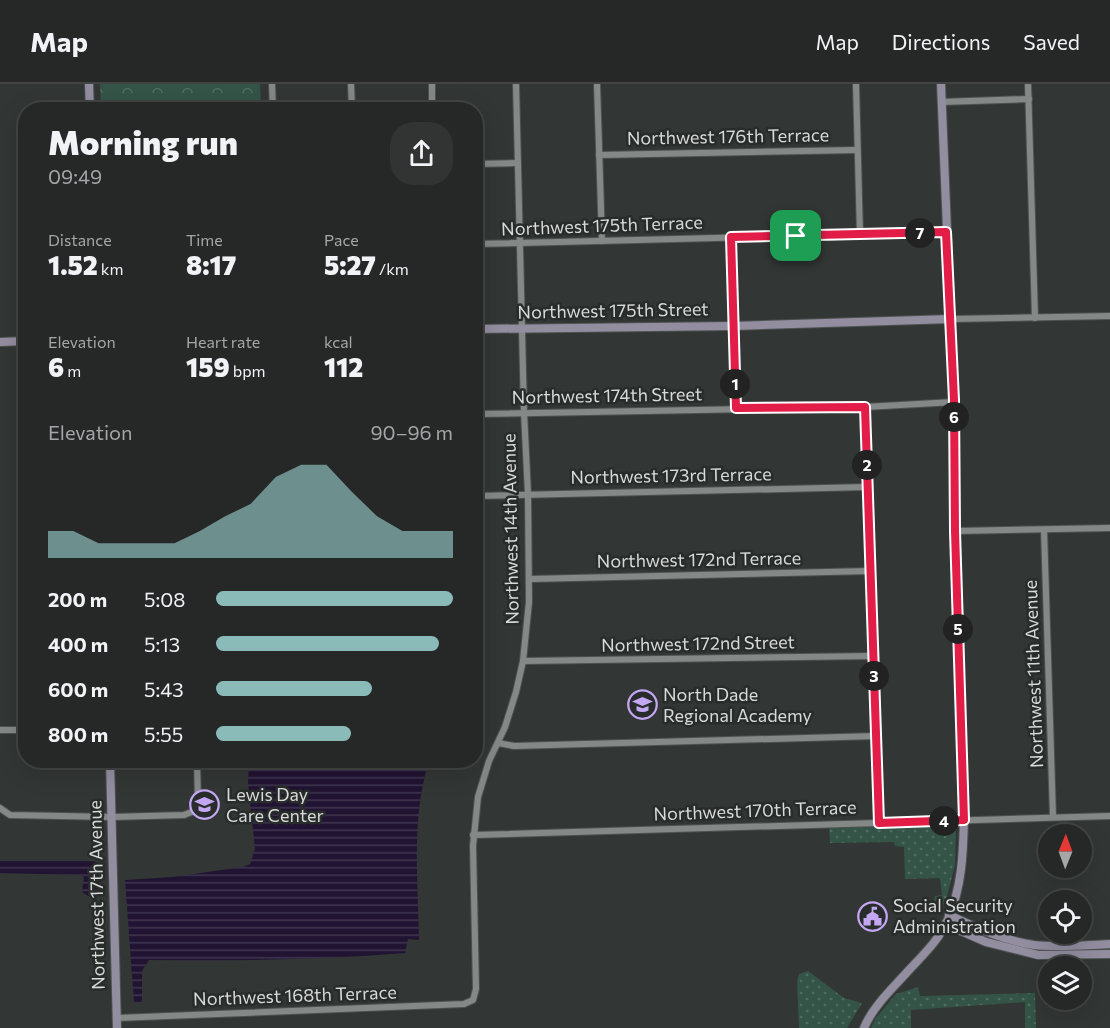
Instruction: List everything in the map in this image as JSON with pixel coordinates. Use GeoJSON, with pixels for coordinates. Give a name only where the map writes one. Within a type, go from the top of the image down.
{"type":"FeatureCollection","features":[{"type":"Feature","properties":{"kind":"street"},"geometry":{"type":"LineString","coordinates":[[89,84],[90,102]]}},
{"type":"Feature","properties":{"kind":"street"},"geometry":{"type":"LineString","coordinates":[[272,84],[273,102]]}},
{"type":"Feature","properties":{"kind":"street"},"geometry":{"type":"LineString","coordinates":[[351,84],[352,102]]}},
{"type":"Feature","properties":{"kind":"street"},"geometry":{"type":"LineString","coordinates":[[432,84],[432,102]]}},
{"type":"Feature","properties":{"kind":"street","name":"Northwest 14th Avenue"},"geometry":{"type":"LineString","coordinates":[[473,1000],[476,989],[473,835],[478,797],[489,760],[498,743],[516,692],[527,634],[530,579],[516,84]]}},
{"type":"Feature","properties":{"kind":"street"},"geometry":{"type":"LineString","coordinates":[[597,84],[602,241]]}},
{"type":"Feature","properties":{"kind":"street"},"geometry":{"type":"LineString","coordinates":[[856,84],[860,235]]}},
{"type":"Feature","properties":{"kind":"street"},"geometry":{"type":"LineString","coordinates":[[864,1028],[880,1003],[932,945],[945,924],[962,864],[964,820],[955,531],[954,402],[941,84]]}},
{"type":"Feature","properties":{"kind":"street"},"geometry":{"type":"LineString","coordinates":[[1028,84],[1035,318]]}},
{"type":"Feature","properties":{"kind":"street"},"geometry":{"type":"LineString","coordinates":[[941,102],[1029,99]]}},
{"type":"Feature","properties":{"kind":"street","name":"Northwest 176th Terrace"},"geometry":{"type":"LineString","coordinates":[[599,155],[857,150]]}},
{"type":"Feature","properties":{"kind":"street"},"geometry":{"type":"LineString","coordinates":[[483,164],[518,163]]}},
{"type":"Feature","properties":{"kind":"street","name":"Northwest 175th Terrace"},"geometry":{"type":"LineString","coordinates":[[483,244],[946,232]]}},
{"type":"Feature","properties":{"kind":"street"},"geometry":{"type":"LineString","coordinates":[[731,237],[736,408]]}},
{"type":"Feature","properties":{"kind":"street","name":"Northwest 175th Street"},"geometry":{"type":"LineString","coordinates":[[483,329],[733,326],[1110,316]]}},
{"type":"Feature","properties":{"kind":"street"},"geometry":{"type":"LineString","coordinates":[[0,342],[18,341]]}},
{"type":"Feature","properties":{"kind":"street","name":"Northwest 174th Street"},"geometry":{"type":"LineString","coordinates":[[483,414],[865,407],[954,402]]}},
{"type":"Feature","properties":{"kind":"street"},"geometry":{"type":"LineString","coordinates":[[865,407],[879,823]]}},
{"type":"Feature","properties":{"kind":"street","name":"Northwest 173rd Terrace"},"geometry":{"type":"LineString","coordinates":[[483,496],[867,487]]}},
{"type":"Feature","properties":{"kind":"street"},"geometry":{"type":"LineString","coordinates":[[955,531],[1110,528]]}},
{"type":"Feature","properties":{"kind":"street","name":"Northwest 11th Avenue"},"geometry":{"type":"LineString","coordinates":[[1044,530],[1053,817]]}},
{"type":"Feature","properties":{"kind":"street","name":"Northwest 172nd Terrace"},"geometry":{"type":"LineString","coordinates":[[530,579],[870,571]]}},
{"type":"Feature","properties":{"kind":"street","name":"Northwest 172nd Street"},"geometry":{"type":"LineString","coordinates":[[523,661],[873,656]]}},
{"type":"Feature","properties":{"kind":"street"},"geometry":{"type":"LineString","coordinates":[[0,730],[18,730]]}},
{"type":"Feature","properties":{"kind":"street"},"geometry":{"type":"LineString","coordinates":[[498,743],[514,746],[876,736]]}},
{"type":"Feature","properties":{"kind":"street","name":"Northwest 17th Avenue"},"geometry":{"type":"LineString","coordinates":[[110,768],[117,1028]]}},
{"type":"Feature","properties":{"kind":"street"},"geometry":{"type":"LineString","coordinates":[[1,810],[10,815],[112,817],[184,815],[194,811],[198,803],[197,768]]}},
{"type":"Feature","properties":{"kind":"street","name":"Northwest 170th Terrace"},"geometry":{"type":"LineString","coordinates":[[473,835],[1110,816]]}},
{"type":"Feature","properties":{"kind":"street"},"geometry":{"type":"LineString","coordinates":[[945,924],[986,942],[1037,950],[1106,954],[1105,945],[1037,950],[949,915]]}},
{"type":"Feature","properties":{"kind":"street","name":"Northwest 168th Terrace"},"geometry":{"type":"LineString","coordinates":[[117,1018],[464,1004],[473,1000]]}},
{"type":"Feature","properties":{"kind":"green space"},"geometry":{"type":"Polygon","coordinates":[[[100,84],[260,84],[261,102],[101,102],[100,84]]]}},
{"type":"Feature","properties":{"kind":"green space"},"geometry":{"type":"Polygon","coordinates":[[[947,823],[956,828],[955,865],[945,904],[938,906],[934,902],[935,896],[942,895],[940,878],[905,879],[904,847],[895,846],[894,842],[830,843],[829,826],[947,823]]]}},
{"type":"Feature","properties":{"kind":"green space"},"geometry":{"type":"Polygon","coordinates":[[[808,971],[844,998],[862,1003],[847,1028],[799,1028],[797,981],[799,974],[808,971]]]}},
{"type":"Feature","properties":{"kind":"green space"},"geometry":{"type":"Polygon","coordinates":[[[918,987],[920,996],[1035,993],[1036,1028],[1025,1028],[1025,1002],[911,1010],[911,1028],[871,1028],[875,1019],[896,994],[918,987]]]}},
{"type":"Feature","properties":{"kind":"shaded area"},"geometry":{"type":"Polygon","coordinates":[[[249,768],[427,768],[418,827],[419,940],[408,939],[405,953],[277,960],[149,960],[142,971],[141,1003],[134,1003],[125,880],[172,877],[243,867],[250,864],[255,849],[248,783],[249,768]]]}},
{"type":"Feature","properties":{"kind":"shaded area"},"geometry":{"type":"Polygon","coordinates":[[[0,861],[94,861],[99,863],[101,885],[99,896],[88,896],[82,892],[84,877],[80,875],[0,873],[0,861]]]}},
{"type":"Feature","properties":{"kind":"place","name":"North Dade Regional Academy"},"geometry":{"type":"Point","coordinates":[642,705]}},
{"type":"Feature","properties":{"kind":"place","name":"Lewis Day Care Center"},"geometry":{"type":"Point","coordinates":[205,805]}},
{"type":"Feature","properties":{"kind":"place","name":"Social Security Administration"},"geometry":{"type":"Point","coordinates":[872,916]}},
{"type":"Feature","properties":{"kind":"route"},"geometry":{"type":"LineString","coordinates":[[946,232],[954,400],[955,531],[964,820],[879,823],[865,407],[736,408],[731,237],[796,236],[946,232]]}}]}
